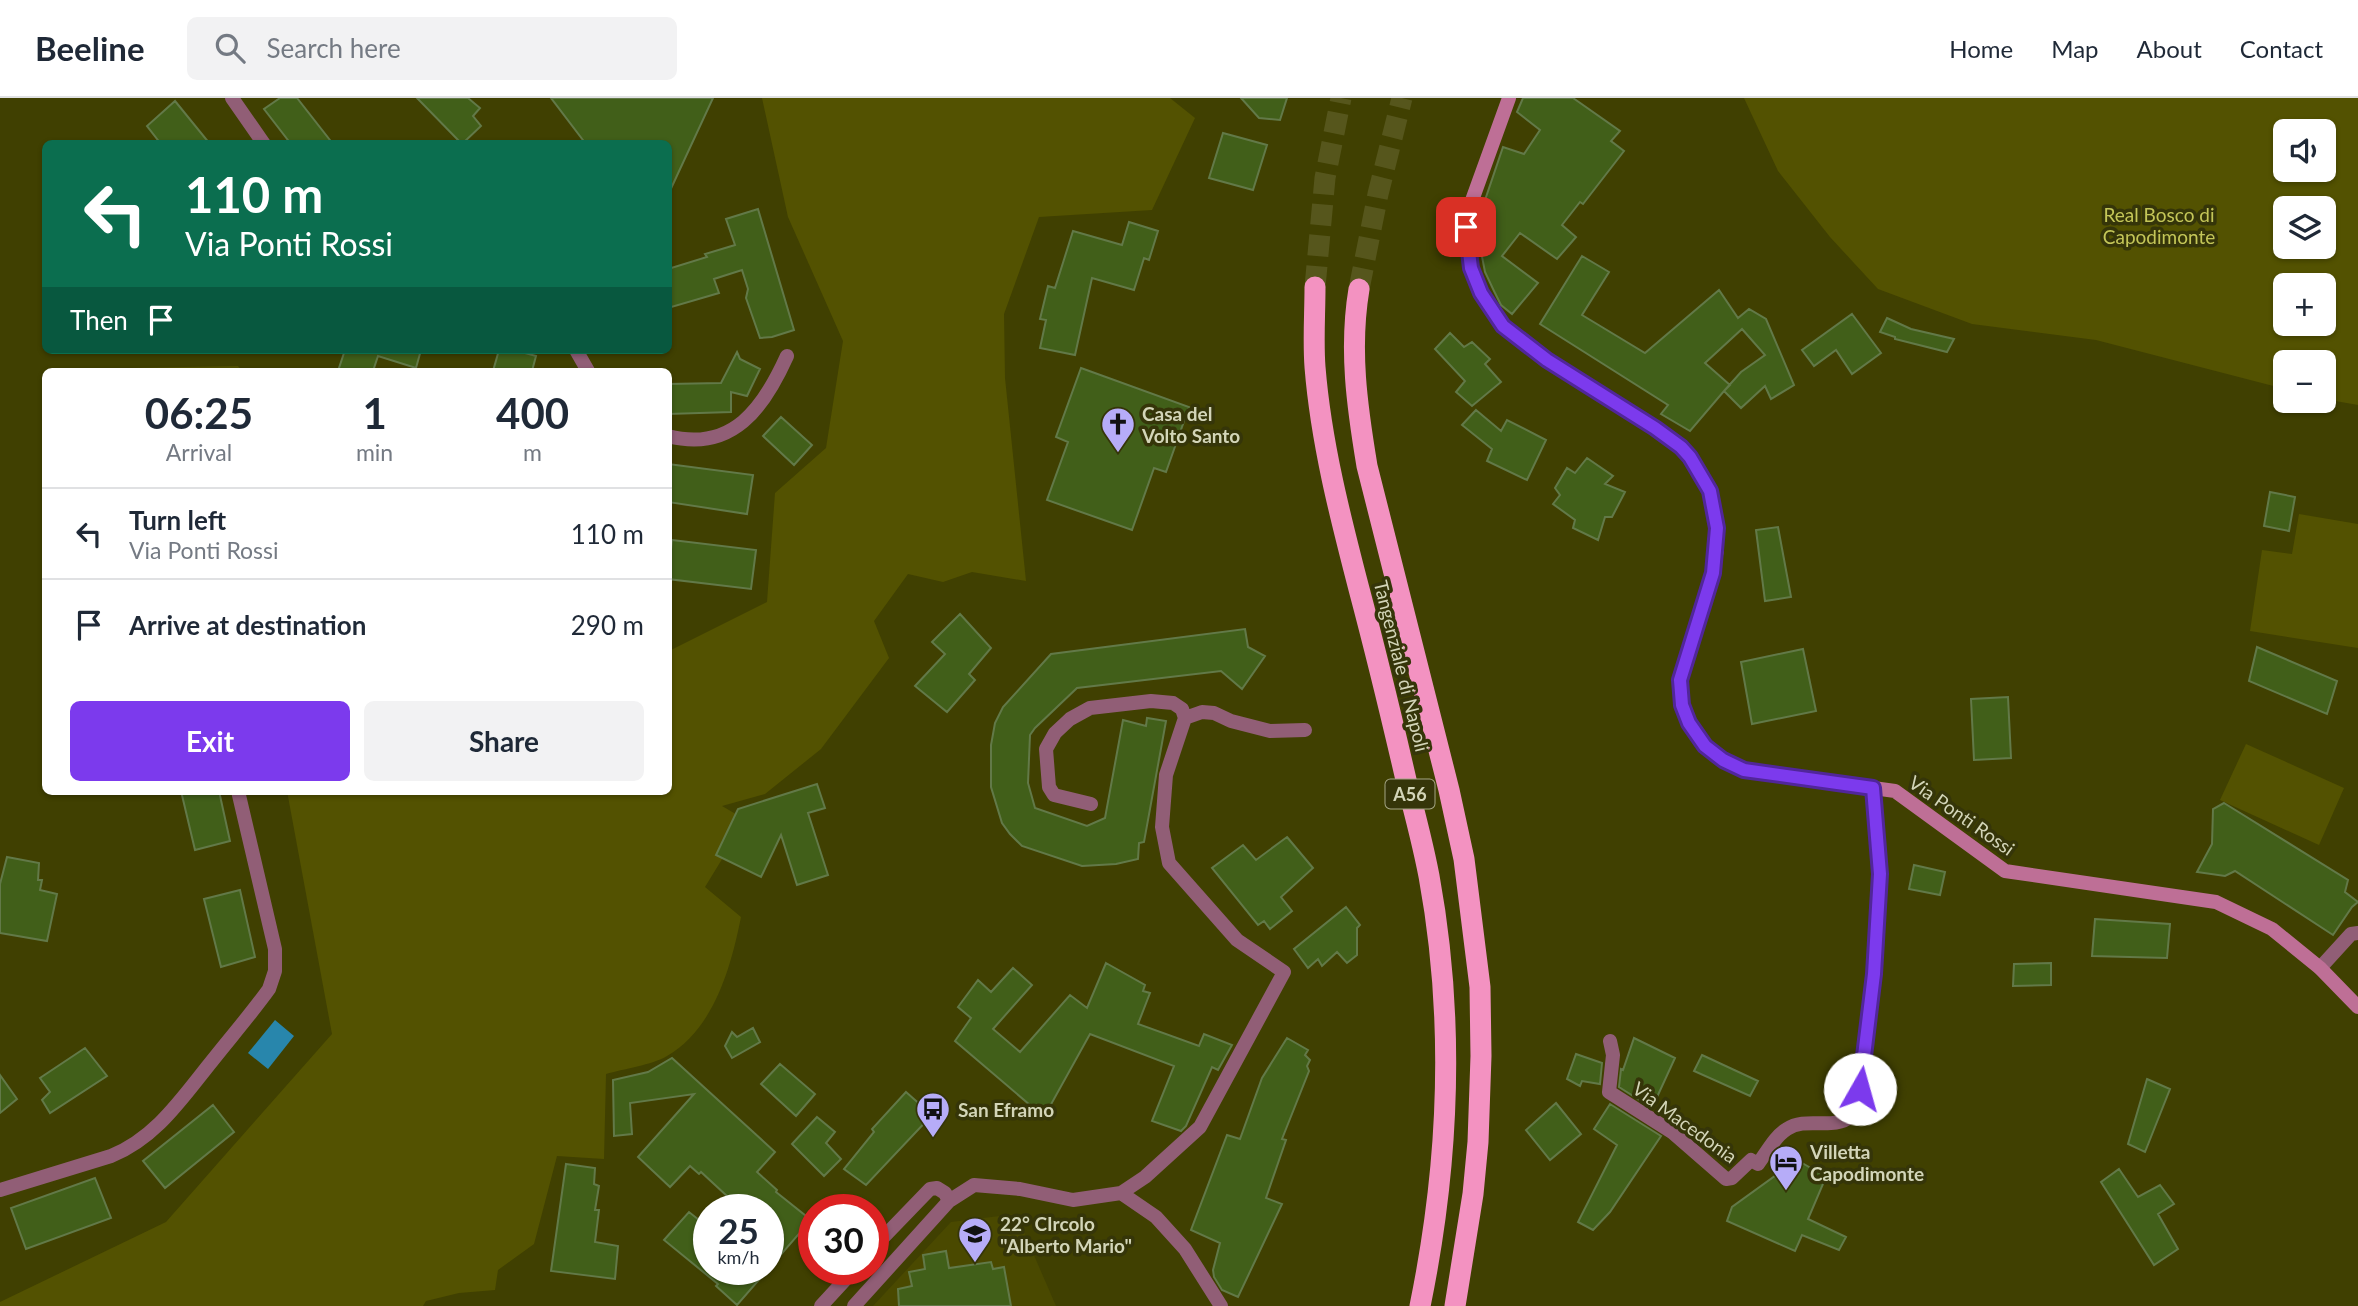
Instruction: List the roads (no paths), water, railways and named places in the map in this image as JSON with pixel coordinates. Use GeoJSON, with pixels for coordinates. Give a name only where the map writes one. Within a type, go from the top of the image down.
{"type":"FeatureCollection","features":[{"type":"Feature","properties":{"kind":"highway","name":"Tangenziale di Napoli"},"geometry":{"type":"LineString","coordinates":[[1315,288],[1315,366],[1326,450],[1339,515],[1426,862],[1437,925],[1447,1062],[1444,1137],[1439,1196],[1420,1306]]}},
{"type":"Feature","properties":{"kind":"highway","name":"Tangenziale di Napoli"},"geometry":{"type":"LineString","coordinates":[[1359,289],[1354,319],[1353,353],[1358,413],[1367,466],[1464,859],[1480,987],[1478,1142],[1473,1195],[1455,1306]]}},
{"type":"Feature","properties":{"kind":"street"},"geometry":{"type":"LineString","coordinates":[[232,98],[261,140]]}},
{"type":"Feature","properties":{"kind":"street","name":"Via Ponti Rossi"},"geometry":{"type":"LineString","coordinates":[[1509,98],[1470,206],[1466,227],[1471,268],[1481,293],[1503,326],[1547,360],[1681,447],[1710,491],[1717,528],[1713,573],[1680,680],[1682,705],[1689,723],[1705,746],[1723,760],[1744,770],[1895,791],[2005,871],[2216,902],[2272,929],[2320,968],[2358,1007]]}},
{"type":"Feature","properties":{"kind":"street"},"geometry":{"type":"LineString","coordinates":[[672,436],[702,439],[737,426],[765,400],[787,356]]}},
{"type":"Feature","properties":{"kind":"street"},"geometry":{"type":"LineString","coordinates":[[855,1306],[949,1201],[974,1185],[1020,1189],[1073,1200],[1121,1194],[1145,1177],[1200,1127],[1284,972],[1237,940],[1169,863],[1162,827],[1166,775],[1185,718],[1182,709],[1173,703],[1151,701],[1090,708],[1070,719],[1055,733],[1046,749],[1049,787],[1054,795],[1091,804]]}},
{"type":"Feature","properties":{"kind":"street"},"geometry":{"type":"LineString","coordinates":[[1185,718],[1202,712],[1214,713],[1269,732],[1305,730]]}},
{"type":"Feature","properties":{"kind":"street","name":"Via Macedonia"},"geometry":{"type":"LineString","coordinates":[[1611,1041],[1613,1055],[1609,1092],[1672,1132],[1726,1180],[1732,1178],[1751,1160],[1758,1164],[1782,1132],[1789,1127],[1797,1124],[1838,1123],[1851,1115],[1860,1089],[1874,974],[1880,874],[1873,788]]}},
{"type":"Feature","properties":{"kind":"street"},"geometry":{"type":"LineString","coordinates":[[0,1190],[103,1159],[141,1140],[171,1111],[269,989],[275,971],[275,949],[239,795]]}},
{"type":"Feature","properties":{"kind":"street"},"geometry":{"type":"LineString","coordinates":[[2320,968],[2351,934],[2358,933]]}},
{"type":"Feature","properties":{"kind":"street"},"geometry":{"type":"LineString","coordinates":[[889,1231],[930,1189],[937,1188],[945,1193],[949,1201]]}},
{"type":"Feature","properties":{"kind":"street"},"geometry":{"type":"LineString","coordinates":[[1121,1194],[1156,1217],[1185,1249],[1221,1306]]}},
{"type":"Feature","properties":{"kind":"street"},"geometry":{"type":"LineString","coordinates":[[821,1306],[840,1285]]}},
{"type":"Feature","properties":{"kind":"water"},"geometry":{"type":"Polygon","coordinates":[[[275,1020],[294,1036],[268,1069],[248,1053],[275,1020]]]}},
{"type":"Feature","properties":{"kind":"tunnel"},"geometry":{"type":"LineString","coordinates":[[1315,287],[1325,178],[1341,98]]}},
{"type":"Feature","properties":{"kind":"tunnel"},"geometry":{"type":"LineString","coordinates":[[1359,289],[1378,194],[1402,98]]}},
{"type":"Feature","properties":{"kind":"place","name":"Casa del Volto Santo"},"geometry":{"type":"Point","coordinates":[1118,454]}},
{"type":"Feature","properties":{"kind":"place","name":"San Eframo"},"geometry":{"type":"Point","coordinates":[933,1139]}},
{"type":"Feature","properties":{"kind":"place","name":"Villetta Capodimonte"},"geometry":{"type":"Point","coordinates":[1786,1192]}},
{"type":"Feature","properties":{"kind":"place","name":"22° CIrcolo \"Alberto Mario\""},"geometry":{"type":"Point","coordinates":[975,1264]}},
{"type":"Feature","properties":{"kind":"park label","name":"Real Bosco di Capodimonte"},"geometry":{"type":"Point","coordinates":[2159,225]}}]}
